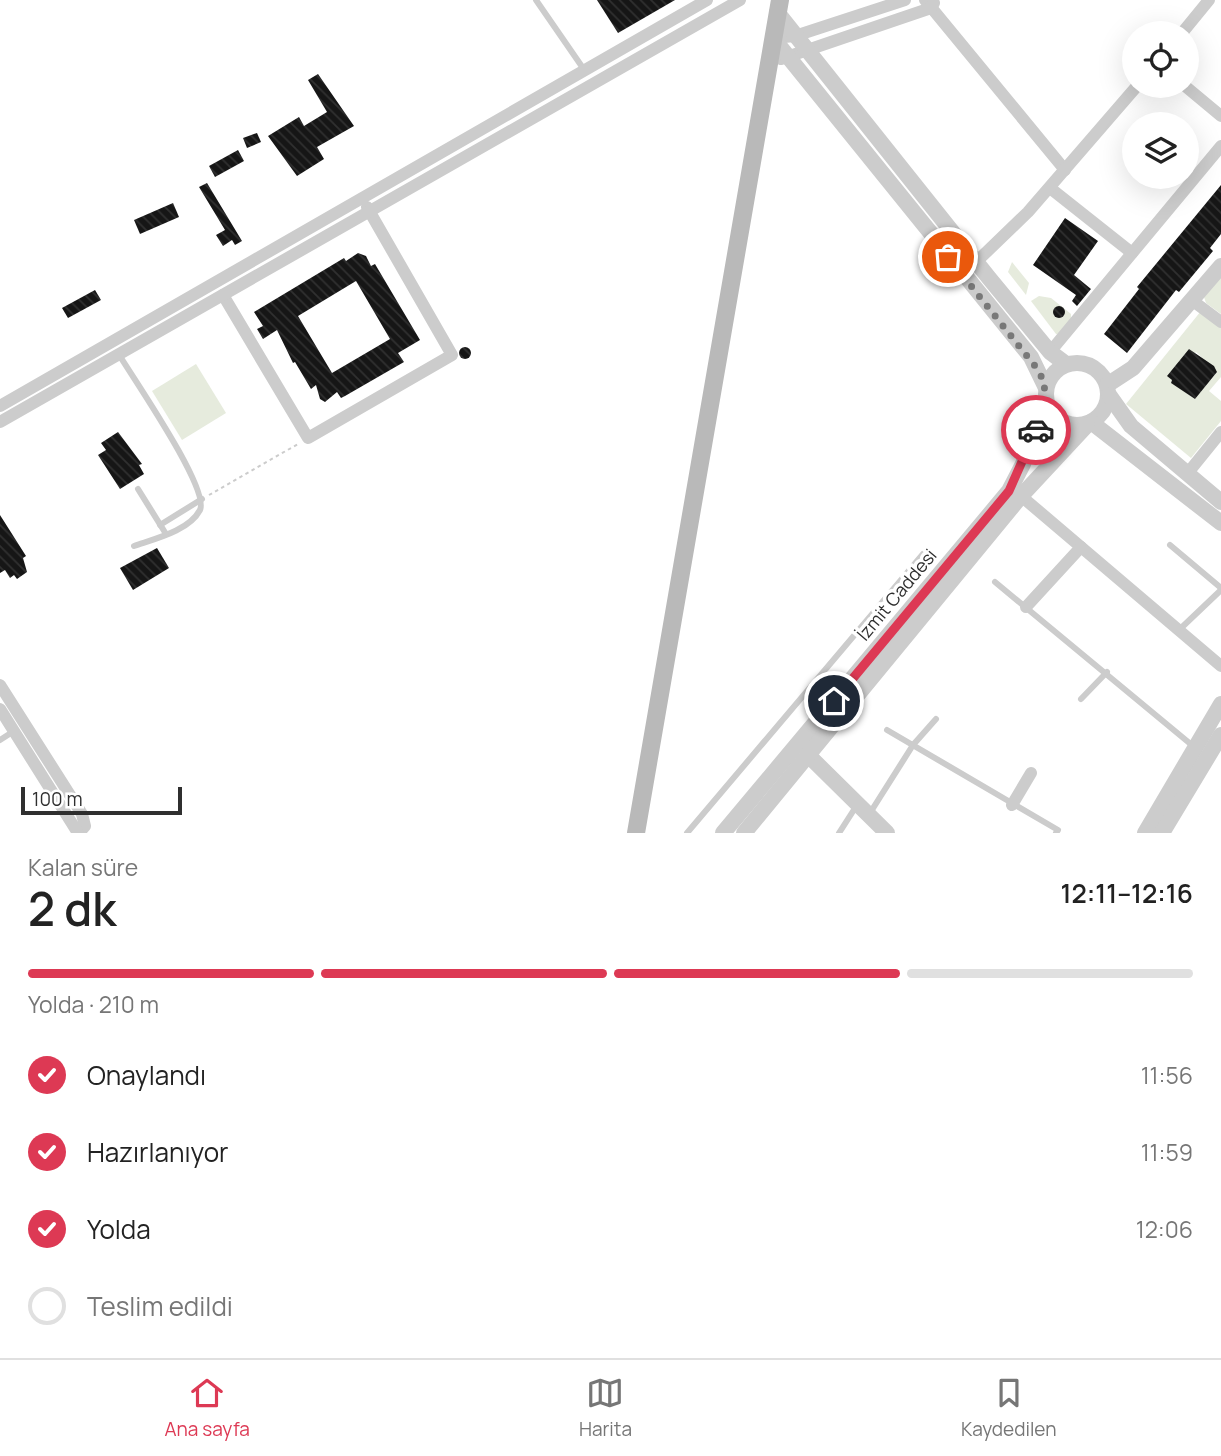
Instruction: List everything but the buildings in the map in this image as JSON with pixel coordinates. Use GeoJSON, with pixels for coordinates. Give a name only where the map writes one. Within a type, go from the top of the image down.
{"type":"FeatureCollection","features":[{"type":"Feature","properties":{"kind":"main road"},"geometry":{"type":"LineString","coordinates":[[636,832],[778,6]]}},
{"type":"Feature","properties":{"kind":"street"},"geometry":{"type":"LineString","coordinates":[[0,406],[707,0]]}},
{"type":"Feature","properties":{"kind":"street"},"geometry":{"type":"LineString","coordinates":[[0,422],[740,0]]}},
{"type":"Feature","properties":{"kind":"street"},"geometry":{"type":"LineString","coordinates":[[773,38],[795,36],[905,0]]}},
{"type":"Feature","properties":{"kind":"street"},"geometry":{"type":"LineString","coordinates":[[1192,21],[1209,0]]}},
{"type":"Feature","properties":{"kind":"street"},"geometry":{"type":"LineString","coordinates":[[768,63],[930,3],[1065,170]]}},
{"type":"Feature","properties":{"kind":"street"},"geometry":{"type":"LineString","coordinates":[[778,6],[806,50],[1050,352],[1066,365],[1086,363],[1096,368],[1131,426],[1221,502]]}},
{"type":"Feature","properties":{"kind":"street"},"geometry":{"type":"LineString","coordinates":[[773,38],[1031,358],[1054,415],[1061,421],[1089,424],[1221,523]]}},
{"type":"Feature","properties":{"kind":"street"},"geometry":{"type":"LineString","coordinates":[[962,274],[1050,188],[1127,98]]}},
{"type":"Feature","properties":{"kind":"street"},"geometry":{"type":"LineString","coordinates":[[1199,98],[1221,116]]}},
{"type":"Feature","properties":{"kind":"street"},"geometry":{"type":"LineString","coordinates":[[1050,352],[1221,146]]}},
{"type":"Feature","properties":{"kind":"street"},"geometry":{"type":"LineString","coordinates":[[1050,188],[1132,253]]}},
{"type":"Feature","properties":{"kind":"street"},"geometry":{"type":"LineString","coordinates":[[223,295],[308,438],[453,355],[362,200]]}},
{"type":"Feature","properties":{"kind":"street"},"geometry":{"type":"LineString","coordinates":[[1108,390],[1133,368],[1221,266]]}},
{"type":"Feature","properties":{"kind":"street"},"geometry":{"type":"LineString","coordinates":[[1193,301],[1221,322]]}},
{"type":"Feature","properties":{"kind":"street","name":"İzmit Caddesi"},"geometry":{"type":"LineString","coordinates":[[723,833],[1009,491],[1023,464],[1046,393],[1057,370],[1066,365]]}},
{"type":"Feature","properties":{"kind":"street","name":"İzmit Caddesi"},"geometry":{"type":"LineString","coordinates":[[744,833],[1021,496],[1103,412],[1108,390]]}},
{"type":"Feature","properties":{"kind":"street"},"geometry":{"type":"LineString","coordinates":[[1187,474],[1221,432]]}},
{"type":"Feature","properties":{"kind":"street"},"geometry":{"type":"LineString","coordinates":[[1021,496],[1221,666]]}},
{"type":"Feature","properties":{"kind":"street"},"geometry":{"type":"LineString","coordinates":[[1026,607],[1081,547]]}},
{"type":"Feature","properties":{"kind":"street"},"geometry":{"type":"LineString","coordinates":[[0,685],[82,814],[85,826],[78,833],[0,709]]}},
{"type":"Feature","properties":{"kind":"street"},"geometry":{"type":"LineString","coordinates":[[1144,833],[1221,704]]}},
{"type":"Feature","properties":{"kind":"street"},"geometry":{"type":"LineString","coordinates":[[1165,832],[1221,735]]}},
{"type":"Feature","properties":{"kind":"street"},"geometry":{"type":"LineString","coordinates":[[808,755],[887,833]]}},
{"type":"Feature","properties":{"kind":"street"},"geometry":{"type":"LineString","coordinates":[[1012,805],[1031,773]]}},
{"type":"Feature","properties":{"kind":"lane"},"geometry":{"type":"LineString","coordinates":[[536,0],[585,71]]}},
{"type":"Feature","properties":{"kind":"lane"},"geometry":{"type":"LineString","coordinates":[[118,353],[193,476],[202,499],[196,516],[166,534],[134,546]]}},
{"type":"Feature","properties":{"kind":"lane"},"geometry":{"type":"LineString","coordinates":[[138,489],[166,534]]}},
{"type":"Feature","properties":{"kind":"lane"},"geometry":{"type":"LineString","coordinates":[[160,525],[202,499]]}},
{"type":"Feature","properties":{"kind":"lane"},"geometry":{"type":"LineString","coordinates":[[1170,545],[1221,589],[1179,631]]}},
{"type":"Feature","properties":{"kind":"lane"},"geometry":{"type":"LineString","coordinates":[[687,833],[923,554]]}},
{"type":"Feature","properties":{"kind":"lane"},"geometry":{"type":"LineString","coordinates":[[995,582],[1195,747]]}},
{"type":"Feature","properties":{"kind":"lane"},"geometry":{"type":"LineString","coordinates":[[1081,699],[1107,672]]}},
{"type":"Feature","properties":{"kind":"lane"},"geometry":{"type":"LineString","coordinates":[[839,833],[863,809],[936,719]]}},
{"type":"Feature","properties":{"kind":"lane"},"geometry":{"type":"LineString","coordinates":[[887,730],[1059,832]]}},
{"type":"Feature","properties":{"kind":"lane"},"geometry":{"type":"LineString","coordinates":[[0,740],[14,731]]}},
{"type":"Feature","properties":{"kind":"path"},"geometry":{"type":"LineString","coordinates":[[202,499],[308,438]]}},
{"type":"Feature","properties":{"kind":"shaded area"},"geometry":{"type":"Polygon","coordinates":[[[1012,262],[1029,283],[1026,295],[1008,272],[1012,262]]]}},
{"type":"Feature","properties":{"kind":"shaded area"},"geometry":{"type":"Polygon","coordinates":[[[1221,276],[1221,314],[1206,303],[1204,297],[1221,276]]]}},
{"type":"Feature","properties":{"kind":"shaded area"},"geometry":{"type":"Polygon","coordinates":[[[1039,296],[1051,298],[1071,314],[1071,322],[1061,335],[1056,334],[1031,301],[1039,296]]]}},
{"type":"Feature","properties":{"kind":"shaded area"},"geometry":{"type":"Polygon","coordinates":[[[1201,311],[1221,328],[1221,377],[1209,391],[1221,401],[1221,421],[1191,458],[1126,404],[1201,311]],[[1196,352],[1171,382],[1195,399],[1208,378],[1211,380],[1217,372],[1196,352]]]}},
{"type":"Feature","properties":{"kind":"shaded area"},"geometry":{"type":"Polygon","coordinates":[[[196,364],[226,413],[182,440],[152,391],[196,364]]]}},
{"type":"Feature","properties":{"kind":"way so far"},"geometry":{"type":"LineString","coordinates":[[948,257],[1039,371],[1046,388],[1046,398],[1036,430]]}},
{"type":"Feature","properties":{"kind":"route"},"geometry":{"type":"LineString","coordinates":[[834,701],[1009,491],[1019,474],[1036,430]]}}]}
